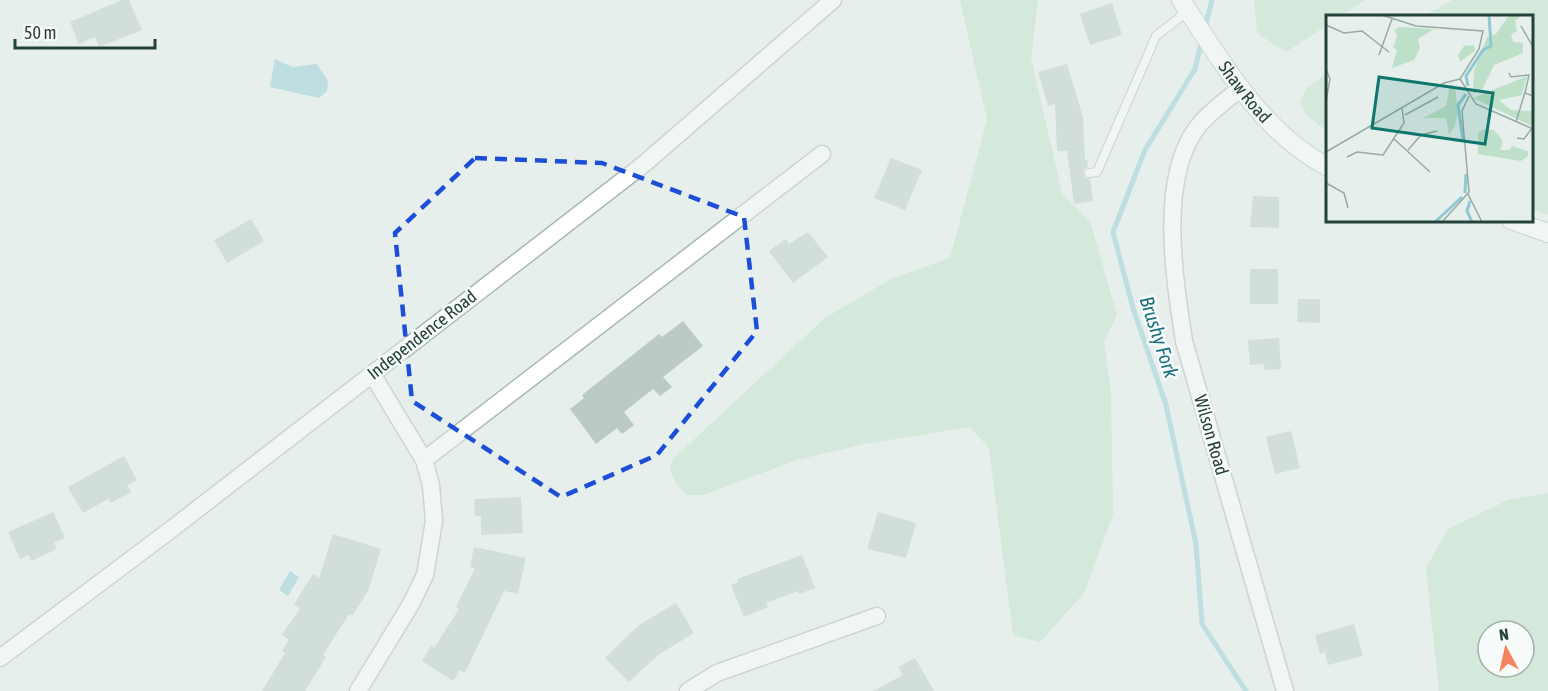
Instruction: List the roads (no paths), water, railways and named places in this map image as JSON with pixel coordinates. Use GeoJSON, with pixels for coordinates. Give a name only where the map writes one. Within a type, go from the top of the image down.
{"type":"FeatureCollection","features":[{"type":"Feature","properties":{"kind":"main road","name":"Shaw Road"},"geometry":{"type":"LineString","coordinates":[[1184,5],[1240,89],[1289,142],[1326,166]]}},
{"type":"Feature","properties":{"kind":"main road"},"geometry":{"type":"LineString","coordinates":[[1517,222],[1548,233]]}},
{"type":"Feature","properties":{"kind":"street","name":"Independence Road"},"geometry":{"type":"LineString","coordinates":[[0,658],[169,531],[644,164],[833,0]]}},
{"type":"Feature","properties":{"kind":"street","name":"Wilson Road"},"geometry":{"type":"LineString","coordinates":[[1240,89],[1196,129],[1183,156],[1173,212],[1173,247],[1184,341],[1285,691]]}},
{"type":"Feature","properties":{"kind":"street"},"geometry":{"type":"LineString","coordinates":[[424,460],[822,154]]}},
{"type":"Feature","properties":{"kind":"street"},"geometry":{"type":"LineString","coordinates":[[358,691],[411,604],[425,575],[434,521],[431,485],[424,460],[372,374]]}},
{"type":"Feature","properties":{"kind":"street"},"geometry":{"type":"LineString","coordinates":[[688,691],[717,673],[877,616]]}},
{"type":"Feature","properties":{"kind":"lane"},"geometry":{"type":"LineString","coordinates":[[1089,173],[1097,172],[1156,36],[1184,5]]}},
{"type":"Feature","properties":{"kind":"water"},"geometry":{"type":"Polygon","coordinates":[[[275,59],[292,67],[317,64],[328,81],[327,91],[319,98],[270,87],[275,59]]]}},
{"type":"Feature","properties":{"kind":"water"},"geometry":{"type":"Polygon","coordinates":[[[290,571],[299,577],[288,596],[279,590],[290,571]]]}},
{"type":"Feature","properties":{"kind":"waterway","name":"Brushy Fork"},"geometry":{"type":"LineString","coordinates":[[1205,28],[1212,0]]}},
{"type":"Feature","properties":{"kind":"waterway","name":"Brushy Fork"},"geometry":{"type":"LineString","coordinates":[[1202,40],[1195,69],[1145,150],[1113,232],[1133,308],[1166,405],[1196,544],[1202,624],[1246,691]]}}]}
